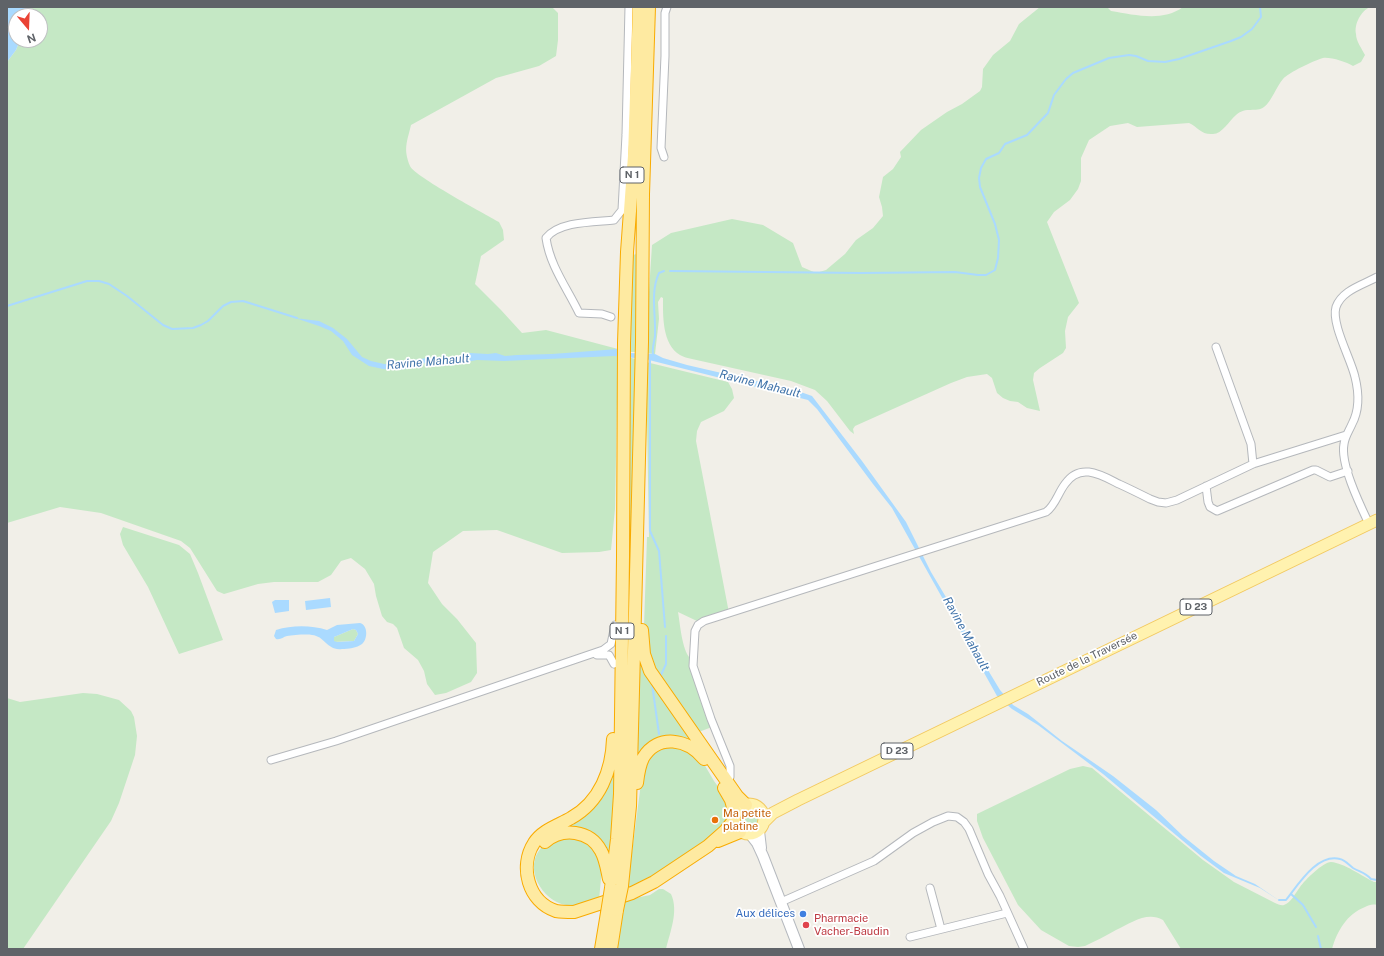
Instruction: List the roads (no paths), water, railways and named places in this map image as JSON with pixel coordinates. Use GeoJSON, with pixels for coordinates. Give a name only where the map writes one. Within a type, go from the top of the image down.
{"type":"FeatureCollection","features":[{"type":"Feature","properties":{"kind":"highway","name":"N 1"},"geometry":{"type":"LineString","coordinates":[[616,887],[620,794],[624,343],[627,252],[634,156],[639,7]]}},
{"type":"Feature","properties":{"kind":"highway","name":"N 1"},"geometry":{"type":"LineString","coordinates":[[601,949],[612,912],[628,835],[630,806],[642,342],[643,194],[649,7]]}},
{"type":"Feature","properties":{"kind":"highway"},"geometry":{"type":"LineString","coordinates":[[623,488],[615,625],[613,751],[604,783],[592,800],[583,810],[543,834],[534,842],[527,858],[526,868],[527,877],[532,891],[546,906],[565,912],[581,910],[595,904],[632,893],[654,882],[708,846],[725,831],[734,817],[734,807],[716,775],[698,752],[687,744],[676,741],[668,741],[651,749],[641,763],[636,799],[628,835]]}},
{"type":"Feature","properties":{"kind":"highway"},"geometry":{"type":"LineString","coordinates":[[637,576],[643,648],[648,666],[737,796],[746,805]]}},
{"type":"Feature","properties":{"kind":"highway"},"geometry":{"type":"LineString","coordinates":[[708,846],[753,830]]}},
{"type":"Feature","properties":{"kind":"highway"},"geometry":{"type":"LineString","coordinates":[[595,904],[570,907],[552,902],[541,892],[535,882],[533,866],[536,854],[546,841],[561,833],[573,832],[588,837],[595,842],[602,852],[616,887]]}},
{"type":"Feature","properties":{"kind":"highway","name":"N 1"},"geometry":{"type":"LineString","coordinates":[[611,949],[612,912]]}},
{"type":"Feature","properties":{"kind":"main road","name":"Route de la Traversée"},"geometry":{"type":"LineString","coordinates":[[753,830],[774,814],[798,800],[1373,522]]}},
{"type":"Feature","properties":{"kind":"main road","name":"Route de la Traversée"},"geometry":{"type":"LineString","coordinates":[[758,808],[798,800]]}},
{"type":"Feature","properties":{"kind":"main road"},"geometry":{"type":"LineString","coordinates":[[753,830],[736,826],[734,817],[739,808],[746,805],[754,805],[762,813],[753,830],[799,949]]}},
{"type":"Feature","properties":{"kind":"street"},"geometry":{"type":"LineString","coordinates":[[611,317],[602,314],[580,313],[556,272],[546,238],[550,232],[564,227],[614,220],[622,210],[626,135],[629,7]]}},
{"type":"Feature","properties":{"kind":"street"},"geometry":{"type":"LineString","coordinates":[[664,157],[661,148],[665,56],[665,13],[667,7]]}},
{"type":"Feature","properties":{"kind":"street"},"geometry":{"type":"LineString","coordinates":[[1373,522],[1360,505],[1348,472],[1343,449],[1346,435],[1356,416],[1358,394],[1355,376],[1336,319],[1336,307],[1341,298],[1346,294],[1377,277]]}},
{"type":"Feature","properties":{"kind":"street"},"geometry":{"type":"LineString","coordinates":[[1216,347],[1251,444],[1253,464]]}},
{"type":"Feature","properties":{"kind":"street"},"geometry":{"type":"LineString","coordinates":[[727,781],[730,777],[730,766],[711,719],[693,666],[696,628],[707,620],[1046,512],[1052,507],[1065,484],[1078,473],[1089,472],[1100,475],[1158,502],[1166,503],[1177,500],[1253,464],[1346,435]]}},
{"type":"Feature","properties":{"kind":"street"},"geometry":{"type":"LineString","coordinates":[[1206,486],[1210,507],[1217,511],[1313,470],[1330,477],[1348,472]]}},
{"type":"Feature","properties":{"kind":"street"},"geometry":{"type":"LineString","coordinates":[[271,760],[336,741],[583,657],[610,646],[615,625]]}},
{"type":"Feature","properties":{"kind":"street"},"geometry":{"type":"LineString","coordinates":[[583,657],[607,654],[611,657],[614,664]]}},
{"type":"Feature","properties":{"kind":"street"},"geometry":{"type":"LineString","coordinates":[[781,902],[868,864],[926,825],[941,818],[951,816],[960,818],[969,829],[988,874],[1000,896],[1024,949]]}},
{"type":"Feature","properties":{"kind":"street"},"geometry":{"type":"LineString","coordinates":[[930,888],[941,929]]}},
{"type":"Feature","properties":{"kind":"street"},"geometry":{"type":"LineString","coordinates":[[910,937],[1007,914]]}},
{"type":"Feature","properties":{"kind":"water"},"geometry":{"type":"Polygon","coordinates":[[[7,7],[27,7],[8,8],[8,48],[17,48],[7,62],[7,7]]]}},
{"type":"Feature","properties":{"kind":"water"},"geometry":{"type":"Polygon","coordinates":[[[295,318],[319,321],[333,328],[347,339],[362,357],[384,364],[394,365],[401,362],[427,358],[458,357],[470,353],[496,353],[505,356],[618,349],[631,353],[655,354],[687,365],[795,390],[812,396],[862,461],[906,522],[931,572],[968,637],[1000,690],[1013,705],[1028,714],[1062,741],[1113,776],[1156,810],[1183,836],[1214,861],[1236,876],[1255,884],[1280,901],[1260,888],[1224,873],[1201,856],[1103,774],[1038,725],[1012,709],[997,696],[892,508],[817,409],[808,400],[645,359],[614,356],[504,361],[477,360],[450,365],[435,362],[397,370],[383,369],[369,366],[352,355],[343,341],[331,331],[295,318]]]}},
{"type":"Feature","properties":{"kind":"water"},"geometry":{"type":"Polygon","coordinates":[[[330,598],[331,607],[306,610],[305,601],[330,598]]]}},
{"type":"Feature","properties":{"kind":"water"},"geometry":{"type":"Polygon","coordinates":[[[275,600],[289,600],[289,611],[275,613],[272,602],[275,600]]]}},
{"type":"Feature","properties":{"kind":"water"},"geometry":{"type":"Polygon","coordinates":[[[363,624],[366,629],[364,642],[355,647],[337,649],[329,646],[320,638],[312,635],[286,636],[281,639],[276,639],[274,636],[276,630],[288,627],[308,626],[327,630],[337,625],[363,624]],[[353,629],[334,637],[334,641],[354,641],[358,634],[356,630],[353,629]]]}},
{"type":"Feature","properties":{"kind":"waterway"},"geometry":{"type":"LineString","coordinates":[[670,271],[861,273],[955,272],[986,275],[995,270],[998,258],[999,240],[995,224],[980,187],[979,178],[981,168],[986,159],[999,153],[1005,144],[1027,135],[1048,113],[1054,95],[1066,79],[1073,73],[1109,58],[1129,55],[1148,61],[1165,62],[1179,59],[1231,41],[1241,37],[1252,29],[1261,17],[1260,7]]}},
{"type":"Feature","properties":{"kind":"waterway"},"geometry":{"type":"LineString","coordinates":[[653,355],[655,336],[654,296],[656,280],[659,273],[664,271]]}},
{"type":"Feature","properties":{"kind":"waterway","name":"Ravine Mahault"},"geometry":{"type":"LineString","coordinates":[[7,306],[87,281],[99,281],[109,284],[127,296],[163,325],[172,329],[193,328],[201,325],[208,321],[223,306],[231,302],[243,301],[297,318]]}},
{"type":"Feature","properties":{"kind":"waterway"},"geometry":{"type":"LineString","coordinates":[[650,360],[650,531],[659,551],[665,627]]}},
{"type":"Feature","properties":{"kind":"waterway"},"geometry":{"type":"LineString","coordinates":[[661,675],[666,664],[666,636]]}},
{"type":"Feature","properties":{"kind":"waterway"},"geometry":{"type":"LineString","coordinates":[[652,684],[659,734]]}},
{"type":"Feature","properties":{"kind":"waterway","name":"Ravine Mahault"},"geometry":{"type":"LineString","coordinates":[[1279,900],[1286,900],[1302,879],[1316,865],[1332,858],[1345,861],[1353,868],[1367,875],[1371,879],[1377,880]]}},
{"type":"Feature","properties":{"kind":"waterway"},"geometry":{"type":"LineString","coordinates":[[1291,894],[1303,905],[1316,927]]}},
{"type":"Feature","properties":{"kind":"waterway"},"geometry":{"type":"LineString","coordinates":[[1318,936],[1321,949]]}},
{"type":"Feature","properties":{"kind":"place","name":"Ma petite platine"},"geometry":{"type":"Point","coordinates":[715,820]}},
{"type":"Feature","properties":{"kind":"place","name":"Aux délices"},"geometry":{"type":"Point","coordinates":[803,914]}},
{"type":"Feature","properties":{"kind":"place","name":"Pharmacie Vacher-Baudin"},"geometry":{"type":"Point","coordinates":[806,925]}}]}
